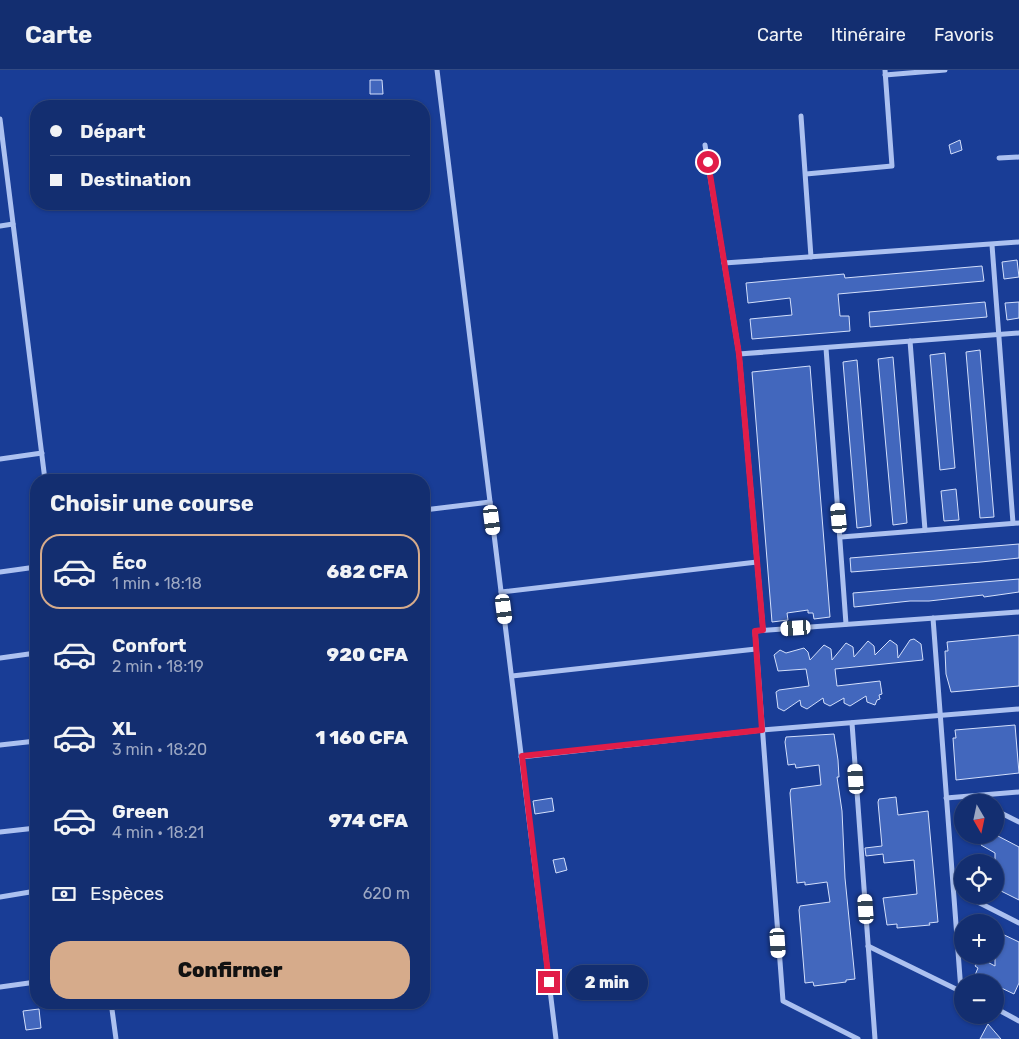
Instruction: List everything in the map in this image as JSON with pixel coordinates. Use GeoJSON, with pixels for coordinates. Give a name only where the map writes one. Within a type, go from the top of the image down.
{"type":"FeatureCollection","features":[{"type":"Feature","properties":{"kind":"street"},"geometry":{"type":"LineString","coordinates":[[437,70],[556,1039]]}},
{"type":"Feature","properties":{"kind":"street"},"geometry":{"type":"LineString","coordinates":[[806,174],[892,166],[885,72],[945,70]]}},
{"type":"Feature","properties":{"kind":"street"},"geometry":{"type":"LineString","coordinates":[[801,116],[811,257]]}},
{"type":"Feature","properties":{"kind":"street"},"geometry":{"type":"LineString","coordinates":[[0,119],[44,474]]}},
{"type":"Feature","properties":{"kind":"street"},"geometry":{"type":"LineString","coordinates":[[705,145],[739,354],[763,630]]}},
{"type":"Feature","properties":{"kind":"street"},"geometry":{"type":"LineString","coordinates":[[999,158],[1019,157]]}},
{"type":"Feature","properties":{"kind":"street"},"geometry":{"type":"LineString","coordinates":[[0,226],[13,224]]}},
{"type":"Feature","properties":{"kind":"street"},"geometry":{"type":"LineString","coordinates":[[724,263],[1019,242]]}},
{"type":"Feature","properties":{"kind":"street"},"geometry":{"type":"LineString","coordinates":[[992,245],[997,334],[1013,523]]}},
{"type":"Feature","properties":{"kind":"street"},"geometry":{"type":"LineString","coordinates":[[739,354],[1019,332]]}},
{"type":"Feature","properties":{"kind":"street"},"geometry":{"type":"LineString","coordinates":[[910,341],[925,530]]}},
{"type":"Feature","properties":{"kind":"street"},"geometry":{"type":"LineString","coordinates":[[826,348],[846,624]]}},
{"type":"Feature","properties":{"kind":"street"},"geometry":{"type":"LineString","coordinates":[[0,459],[42,453]]}},
{"type":"Feature","properties":{"kind":"street"},"geometry":{"type":"LineString","coordinates":[[430,509],[490,502]]}},
{"type":"Feature","properties":{"kind":"street"},"geometry":{"type":"LineString","coordinates":[[841,536],[1019,523]]}},
{"type":"Feature","properties":{"kind":"street"},"geometry":{"type":"LineString","coordinates":[[501,592],[757,562]]}},
{"type":"Feature","properties":{"kind":"street"},"geometry":{"type":"LineString","coordinates":[[0,572],[30,568]]}},
{"type":"Feature","properties":{"kind":"street"},"geometry":{"type":"LineString","coordinates":[[858,1039],[783,1001],[755,631],[1019,612]]}},
{"type":"Feature","properties":{"kind":"street"},"geometry":{"type":"LineString","coordinates":[[933,618],[960,974]]}},
{"type":"Feature","properties":{"kind":"street"},"geometry":{"type":"LineString","coordinates":[[512,676],[756,649]]}},
{"type":"Feature","properties":{"kind":"street"},"geometry":{"type":"LineString","coordinates":[[0,658],[30,654]]}},
{"type":"Feature","properties":{"kind":"street"},"geometry":{"type":"LineString","coordinates":[[522,756],[762,730],[1019,709]]}},
{"type":"Feature","properties":{"kind":"street"},"geometry":{"type":"LineString","coordinates":[[852,723],[875,1039]]}},
{"type":"Feature","properties":{"kind":"street"},"geometry":{"type":"LineString","coordinates":[[0,745],[30,742]]}},
{"type":"Feature","properties":{"kind":"street"},"geometry":{"type":"LineString","coordinates":[[994,794],[1019,792]]}},
{"type":"Feature","properties":{"kind":"street"},"geometry":{"type":"LineString","coordinates":[[946,798],[954,797]]}},
{"type":"Feature","properties":{"kind":"street"},"geometry":{"type":"LineString","coordinates":[[1004,814],[1019,822]]}},
{"type":"Feature","properties":{"kind":"street"},"geometry":{"type":"LineString","coordinates":[[0,832],[30,829]]}},
{"type":"Feature","properties":{"kind":"street"},"geometry":{"type":"LineString","coordinates":[[0,896],[30,892]]}},
{"type":"Feature","properties":{"kind":"street"},"geometry":{"type":"LineString","coordinates":[[981,904],[1019,923]]}},
{"type":"Feature","properties":{"kind":"street"},"geometry":{"type":"LineString","coordinates":[[868,946],[954,988]]}},
{"type":"Feature","properties":{"kind":"street"},"geometry":{"type":"LineString","coordinates":[[0,987],[30,983]]}},
{"type":"Feature","properties":{"kind":"street"},"geometry":{"type":"LineString","coordinates":[[112,1009],[116,1039]]}},
{"type":"Feature","properties":{"kind":"street"},"geometry":{"type":"LineString","coordinates":[[1004,1012],[1019,1020]]}},
{"type":"Feature","properties":{"kind":"building"},"geometry":{"type":"Polygon","coordinates":[[[370,80],[382,80],[383,94],[370,94],[370,80]]]}},
{"type":"Feature","properties":{"kind":"building"},"geometry":{"type":"Polygon","coordinates":[[[960,140],[962,150],[951,154],[949,145],[960,140]]]}},
{"type":"Feature","properties":{"kind":"building"},"geometry":{"type":"Polygon","coordinates":[[[1017,260],[1019,277],[1004,279],[1002,262],[1017,260]]]}},
{"type":"Feature","properties":{"kind":"building"},"geometry":{"type":"Polygon","coordinates":[[[982,266],[984,281],[838,294],[840,316],[849,316],[850,331],[752,339],[750,319],[792,315],[790,298],[748,303],[746,283],[844,274],[845,278],[982,266]]]}},
{"type":"Feature","properties":{"kind":"building"},"geometry":{"type":"Polygon","coordinates":[[[985,302],[987,317],[870,327],[869,312],[985,302]]]}},
{"type":"Feature","properties":{"kind":"building"},"geometry":{"type":"Polygon","coordinates":[[[1019,302],[1019,318],[1007,320],[1005,303],[1019,302]]]}},
{"type":"Feature","properties":{"kind":"building"},"geometry":{"type":"Polygon","coordinates":[[[980,350],[994,517],[980,518],[966,352],[980,350]]]}},
{"type":"Feature","properties":{"kind":"building"},"geometry":{"type":"Polygon","coordinates":[[[945,353],[955,468],[940,470],[930,355],[945,353]]]}},
{"type":"Feature","properties":{"kind":"building"},"geometry":{"type":"Polygon","coordinates":[[[893,357],[907,523],[893,525],[878,359],[893,357]]]}},
{"type":"Feature","properties":{"kind":"building"},"geometry":{"type":"Polygon","coordinates":[[[857,360],[871,526],[857,528],[843,362],[857,360]]]}},
{"type":"Feature","properties":{"kind":"building"},"geometry":{"type":"Polygon","coordinates":[[[810,366],[830,617],[814,619],[813,613],[808,613],[808,610],[787,613],[788,620],[772,622],[752,372],[810,366]]]}},
{"type":"Feature","properties":{"kind":"building"},"geometry":{"type":"Polygon","coordinates":[[[956,489],[959,520],[944,521],[941,491],[956,489]]]}},
{"type":"Feature","properties":{"kind":"building"},"geometry":{"type":"Polygon","coordinates":[[[1019,544],[1019,558],[851,572],[850,558],[1019,544]]]}},
{"type":"Feature","properties":{"kind":"building"},"geometry":{"type":"Polygon","coordinates":[[[1019,579],[1019,592],[984,597],[983,595],[854,607],[853,593],[1019,579]]]}},
{"type":"Feature","properties":{"kind":"building"},"geometry":{"type":"Polygon","coordinates":[[[1019,635],[1019,686],[951,692],[946,674],[945,651],[948,651],[947,642],[1019,635]]]}},
{"type":"Feature","properties":{"kind":"building"},"geometry":{"type":"Polygon","coordinates":[[[914,639],[921,644],[923,660],[835,669],[837,686],[880,681],[882,694],[879,695],[880,699],[877,700],[875,705],[867,702],[866,696],[850,706],[844,703],[844,698],[830,706],[824,703],[823,698],[807,709],[801,706],[800,700],[784,711],[778,708],[776,692],[809,686],[806,669],[778,671],[774,655],[780,650],[786,653],[804,648],[808,652],[810,660],[824,645],[831,649],[832,660],[846,643],[853,647],[854,657],[868,641],[874,646],[875,655],[890,640],[897,645],[898,658],[910,640],[914,639]]]}},
{"type":"Feature","properties":{"kind":"building"},"geometry":{"type":"Polygon","coordinates":[[[1015,725],[1019,773],[956,780],[953,738],[956,738],[955,730],[1015,725]]]}},
{"type":"Feature","properties":{"kind":"building"},"geometry":{"type":"Polygon","coordinates":[[[834,734],[838,760],[839,777],[837,777],[842,811],[845,878],[855,979],[814,986],[813,982],[805,983],[799,910],[800,906],[830,902],[827,882],[805,885],[805,882],[797,883],[790,793],[791,789],[821,785],[819,765],[796,768],[795,764],[788,765],[785,742],[786,737],[834,734]]]}},
{"type":"Feature","properties":{"kind":"building"},"geometry":{"type":"Polygon","coordinates":[[[896,797],[898,815],[928,811],[938,922],[929,923],[930,925],[897,928],[897,924],[887,925],[883,898],[917,894],[914,860],[884,863],[883,854],[866,856],[865,848],[882,846],[879,799],[896,797]]]}},
{"type":"Feature","properties":{"kind":"building"},"geometry":{"type":"Polygon","coordinates":[[[552,798],[554,811],[535,814],[533,801],[552,798]]]}},
{"type":"Feature","properties":{"kind":"building"},"geometry":{"type":"Polygon","coordinates":[[[1004,839],[1019,847],[1019,900],[1004,892],[1004,854],[995,854],[981,845],[1004,844],[1004,839]]]}},
{"type":"Feature","properties":{"kind":"building"},"geometry":{"type":"Polygon","coordinates":[[[564,858],[567,870],[556,873],[553,860],[564,858]]]}},
{"type":"Feature","properties":{"kind":"building"},"geometry":{"type":"Polygon","coordinates":[[[1004,935],[1019,942],[1019,983],[1014,994],[1004,989],[1004,974],[975,974],[978,968],[975,966],[976,964],[991,964],[995,966],[995,964],[1004,964],[1004,935]]]}},
{"type":"Feature","properties":{"kind":"building"},"geometry":{"type":"Polygon","coordinates":[[[39,1009],[41,1028],[26,1030],[23,1011],[39,1009]]]}},
{"type":"Feature","properties":{"kind":"building"},"geometry":{"type":"Polygon","coordinates":[[[988,1024],[1001,1039],[980,1039],[988,1024]]]}},
{"type":"Feature","properties":{"kind":"route"},"geometry":{"type":"LineString","coordinates":[[549,982],[522,756],[762,730],[755,631],[763,630],[739,354],[708,162]]}}]}
